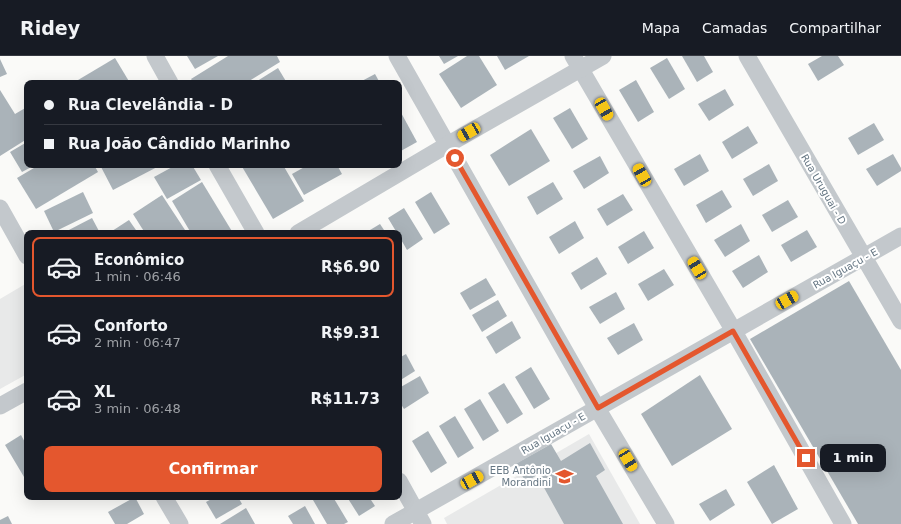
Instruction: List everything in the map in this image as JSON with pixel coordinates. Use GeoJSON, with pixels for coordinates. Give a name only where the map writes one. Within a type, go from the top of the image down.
{"type":"FeatureCollection","features":[{"type":"Feature","properties":{"kind":"street"},"geometry":{"type":"LineString","coordinates":[[155,56],[168,80]]}},
{"type":"Feature","properties":{"kind":"street"},"geometry":{"type":"LineString","coordinates":[[397,56],[666,524]]}},
{"type":"Feature","properties":{"kind":"street"},"geometry":{"type":"LineString","coordinates":[[303,230],[447,144],[577,62],[602,56]]}},
{"type":"Feature","properties":{"kind":"street","name":"Rua Uruguai - D"},"geometry":{"type":"LineString","coordinates":[[747,56],[901,321]]}},
{"type":"Feature","properties":{"kind":"street"},"geometry":{"type":"LineString","coordinates":[[577,62],[843,524]]}},
{"type":"Feature","properties":{"kind":"street"},"geometry":{"type":"LineString","coordinates":[[219,168],[254,230]]}},
{"type":"Feature","properties":{"kind":"street"},"geometry":{"type":"LineString","coordinates":[[0,208],[24,251]]}},
{"type":"Feature","properties":{"kind":"street","name":"Rua Iguaçu - E"},"geometry":{"type":"LineString","coordinates":[[393,524],[420,518],[598,408],[901,236]]}},
{"type":"Feature","properties":{"kind":"street"},"geometry":{"type":"LineString","coordinates":[[0,406],[24,392]]}},
{"type":"Feature","properties":{"kind":"street"},"geometry":{"type":"LineString","coordinates":[[402,486],[420,518]]}},
{"type":"Feature","properties":{"kind":"street"},"geometry":{"type":"LineString","coordinates":[[166,500],[180,524]]}},
{"type":"Feature","properties":{"kind":"shaded area"},"geometry":{"type":"Polygon","coordinates":[[[24,285],[24,376],[0,389],[0,299],[24,285]]]}},
{"type":"Feature","properties":{"kind":"shaded area","name":"EEB Antônio Morandini"},"geometry":{"type":"Polygon","coordinates":[[[589,434],[640,524],[447,524],[444,518],[589,434]]]}},
{"type":"Feature","properties":{"kind":"building"},"geometry":{"type":"Polygon","coordinates":[[[187,56],[218,56],[195,69],[187,56]]]}},
{"type":"Feature","properties":{"kind":"building"},"geometry":{"type":"Polygon","coordinates":[[[228,56],[277,56],[280,62],[251,80],[191,79],[228,56]]]}},
{"type":"Feature","properties":{"kind":"building"},"geometry":{"type":"Polygon","coordinates":[[[439,56],[458,56],[444,64],[439,56]]]}},
{"type":"Feature","properties":{"kind":"building"},"geometry":{"type":"Polygon","coordinates":[[[467,56],[479,56],[497,85],[461,108],[439,74],[467,56]]]}},
{"type":"Feature","properties":{"kind":"building"},"geometry":{"type":"Polygon","coordinates":[[[497,56],[529,56],[505,70],[497,56]]]}},
{"type":"Feature","properties":{"kind":"building"},"geometry":{"type":"Polygon","coordinates":[[[682,56],[704,56],[713,72],[697,82],[682,56]]]}},
{"type":"Feature","properties":{"kind":"building"},"geometry":{"type":"Polygon","coordinates":[[[822,56],[838,56],[844,65],[818,81],[808,64],[822,56]]]}},
{"type":"Feature","properties":{"kind":"building"},"geometry":{"type":"Polygon","coordinates":[[[115,58],[128,80],[78,80],[115,58]]]}},
{"type":"Feature","properties":{"kind":"building"},"geometry":{"type":"Polygon","coordinates":[[[667,58],[685,89],[669,99],[650,68],[667,58]]]}},
{"type":"Feature","properties":{"kind":"building"},"geometry":{"type":"Polygon","coordinates":[[[0,59],[7,74],[0,77],[0,59]]]}},
{"type":"Feature","properties":{"kind":"building"},"geometry":{"type":"Polygon","coordinates":[[[278,68],[285,80],[259,80],[278,68]]]}},
{"type":"Feature","properties":{"kind":"building"},"geometry":{"type":"Polygon","coordinates":[[[375,74],[378,80],[364,80],[375,74]]]}},
{"type":"Feature","properties":{"kind":"building"},"geometry":{"type":"Polygon","coordinates":[[[636,80],[654,112],[638,122],[619,90],[636,80]]]}},
{"type":"Feature","properties":{"kind":"building"},"geometry":{"type":"Polygon","coordinates":[[[725,89],[734,105],[709,121],[698,104],[725,89]]]}},
{"type":"Feature","properties":{"kind":"building"},"geometry":{"type":"Polygon","coordinates":[[[0,90],[15,114],[24,109],[24,141],[0,156],[0,90]]]}},
{"type":"Feature","properties":{"kind":"building"},"geometry":{"type":"Polygon","coordinates":[[[570,108],[588,139],[572,149],[553,118],[570,108]]]}},
{"type":"Feature","properties":{"kind":"building"},"geometry":{"type":"Polygon","coordinates":[[[402,114],[417,142],[402,150],[402,114]]]}},
{"type":"Feature","properties":{"kind":"building"},"geometry":{"type":"Polygon","coordinates":[[[874,123],[884,140],[858,155],[848,138],[874,123]]]}},
{"type":"Feature","properties":{"kind":"building"},"geometry":{"type":"Polygon","coordinates":[[[748,126],[758,143],[732,159],[722,142],[748,126]]]}},
{"type":"Feature","properties":{"kind":"building"},"geometry":{"type":"Polygon","coordinates":[[[531,129],[550,161],[509,186],[490,155],[531,129]]]}},
{"type":"Feature","properties":{"kind":"building"},"geometry":{"type":"Polygon","coordinates":[[[24,144],[24,168],[29,168],[22,172],[10,152],[24,144]]]}},
{"type":"Feature","properties":{"kind":"building"},"geometry":{"type":"Polygon","coordinates":[[[700,154],[709,171],[684,186],[674,169],[700,154]]]}},
{"type":"Feature","properties":{"kind":"building"},"geometry":{"type":"Polygon","coordinates":[[[893,154],[901,168],[901,171],[877,186],[866,169],[893,154]]]}},
{"type":"Feature","properties":{"kind":"building"},"geometry":{"type":"Polygon","coordinates":[[[600,156],[609,173],[584,189],[573,171],[600,156]]]}},
{"type":"Feature","properties":{"kind":"building"},"geometry":{"type":"Polygon","coordinates":[[[769,164],[778,181],[753,196],[743,179],[769,164]]]}},
{"type":"Feature","properties":{"kind":"building"},"geometry":{"type":"Polygon","coordinates":[[[34,168],[96,168],[98,172],[36,209],[17,178],[34,168]]]}},
{"type":"Feature","properties":{"kind":"building"},"geometry":{"type":"Polygon","coordinates":[[[102,168],[155,168],[113,190],[102,168]]]}},
{"type":"Feature","properties":{"kind":"building"},"geometry":{"type":"Polygon","coordinates":[[[170,168],[194,168],[201,180],[167,199],[154,177],[170,168]]]}},
{"type":"Feature","properties":{"kind":"building"},"geometry":{"type":"Polygon","coordinates":[[[243,168],[285,168],[304,201],[273,219],[243,168]]]}},
{"type":"Feature","properties":{"kind":"building"},"geometry":{"type":"Polygon","coordinates":[[[303,168],[339,168],[342,174],[304,195],[292,174],[303,168]]]}},
{"type":"Feature","properties":{"kind":"building"},"geometry":{"type":"Polygon","coordinates":[[[202,182],[231,230],[189,230],[172,201],[202,182]]]}},
{"type":"Feature","properties":{"kind":"building"},"geometry":{"type":"Polygon","coordinates":[[[553,182],[563,199],[537,215],[527,197],[553,182]]]}},
{"type":"Feature","properties":{"kind":"building"},"geometry":{"type":"Polygon","coordinates":[[[722,190],[732,207],[706,223],[696,205],[722,190]]]}},
{"type":"Feature","properties":{"kind":"building"},"geometry":{"type":"Polygon","coordinates":[[[83,192],[93,213],[58,230],[53,230],[44,211],[83,192]]]}},
{"type":"Feature","properties":{"kind":"building"},"geometry":{"type":"Polygon","coordinates":[[[431,192],[450,224],[434,234],[415,202],[431,192]]]}},
{"type":"Feature","properties":{"kind":"building"},"geometry":{"type":"Polygon","coordinates":[[[623,194],[633,210],[607,226],[597,209],[623,194]]]}},
{"type":"Feature","properties":{"kind":"building"},"geometry":{"type":"Polygon","coordinates":[[[162,195],[185,230],[143,230],[133,214],[162,195]]]}},
{"type":"Feature","properties":{"kind":"building"},"geometry":{"type":"Polygon","coordinates":[[[788,200],[798,217],[772,232],[762,215],[788,200]]]}},
{"type":"Feature","properties":{"kind":"building"},"geometry":{"type":"Polygon","coordinates":[[[404,208],[423,239],[407,250],[402,241],[402,230],[395,230],[388,218],[404,208]]]}},
{"type":"Feature","properties":{"kind":"building"},"geometry":{"type":"Polygon","coordinates":[[[92,218],[98,230],[69,230],[92,218]]]}},
{"type":"Feature","properties":{"kind":"building"},"geometry":{"type":"Polygon","coordinates":[[[129,220],[136,230],[114,230],[129,220]]]}},
{"type":"Feature","properties":{"kind":"building"},"geometry":{"type":"Polygon","coordinates":[[[575,221],[584,238],[559,254],[549,237],[575,221]]]}},
{"type":"Feature","properties":{"kind":"building"},"geometry":{"type":"Polygon","coordinates":[[[380,224],[384,230],[370,230],[380,224]]]}},
{"type":"Feature","properties":{"kind":"building"},"geometry":{"type":"Polygon","coordinates":[[[741,224],[750,241],[725,257],[714,240],[741,224]]]}},
{"type":"Feature","properties":{"kind":"building"},"geometry":{"type":"Polygon","coordinates":[[[807,230],[817,247],[791,262],[781,245],[807,230]]]}},
{"type":"Feature","properties":{"kind":"building"},"geometry":{"type":"Polygon","coordinates":[[[644,231],[654,248],[628,264],[618,247],[644,231]]]}},
{"type":"Feature","properties":{"kind":"building"},"geometry":{"type":"Polygon","coordinates":[[[759,255],[768,272],[743,288],[732,271],[759,255]]]}},
{"type":"Feature","properties":{"kind":"building"},"geometry":{"type":"Polygon","coordinates":[[[597,257],[607,274],[581,290],[571,273],[597,257]]]}},
{"type":"Feature","properties":{"kind":"building"},"geometry":{"type":"Polygon","coordinates":[[[664,269],[674,285],[648,301],[638,284],[664,269]]]}},
{"type":"Feature","properties":{"kind":"building"},"geometry":{"type":"Polygon","coordinates":[[[486,278],[496,295],[470,310],[460,293],[486,278]]]}},
{"type":"Feature","properties":{"kind":"building"},"geometry":{"type":"Polygon","coordinates":[[[849,281],[901,370],[901,524],[858,524],[750,339],[849,281]]]}},
{"type":"Feature","properties":{"kind":"building"},"geometry":{"type":"Polygon","coordinates":[[[616,292],[625,309],[600,324],[589,307],[616,292]]]}},
{"type":"Feature","properties":{"kind":"building"},"geometry":{"type":"Polygon","coordinates":[[[498,300],[507,316],[482,332],[472,315],[498,300]]]}},
{"type":"Feature","properties":{"kind":"building"},"geometry":{"type":"Polygon","coordinates":[[[512,321],[521,338],[496,354],[486,337],[512,321]]]}},
{"type":"Feature","properties":{"kind":"building"},"geometry":{"type":"Polygon","coordinates":[[[634,323],[643,340],[618,355],[607,338],[634,323]]]}},
{"type":"Feature","properties":{"kind":"building"},"geometry":{"type":"Polygon","coordinates":[[[406,354],[415,371],[402,379],[402,356],[406,354]]]}},
{"type":"Feature","properties":{"kind":"building"},"geometry":{"type":"Polygon","coordinates":[[[531,367],[550,399],[534,409],[515,377],[531,367]]]}},
{"type":"Feature","properties":{"kind":"building"},"geometry":{"type":"Polygon","coordinates":[[[700,375],[732,429],[672,466],[641,414],[700,375]]]}},
{"type":"Feature","properties":{"kind":"building"},"geometry":{"type":"Polygon","coordinates":[[[420,376],[429,393],[404,409],[402,406],[402,386],[420,376]]]}},
{"type":"Feature","properties":{"kind":"building"},"geometry":{"type":"Polygon","coordinates":[[[504,383],[523,414],[507,424],[488,393],[504,383]]]}},
{"type":"Feature","properties":{"kind":"building"},"geometry":{"type":"Polygon","coordinates":[[[480,399],[499,431],[483,441],[464,409],[480,399]]]}},
{"type":"Feature","properties":{"kind":"building"},"geometry":{"type":"Polygon","coordinates":[[[455,416],[474,448],[458,458],[439,426],[455,416]]]}},
{"type":"Feature","properties":{"kind":"building"},"geometry":{"type":"Polygon","coordinates":[[[428,431],[447,463],[431,473],[412,441],[428,431]]]}},
{"type":"Feature","properties":{"kind":"building"},"geometry":{"type":"Polygon","coordinates":[[[21,435],[24,440],[24,477],[5,445],[21,435]]]}},
{"type":"Feature","properties":{"kind":"building"},"geometry":{"type":"Polygon","coordinates":[[[590,443],[605,470],[596,476],[623,524],[564,524],[537,475],[526,482],[515,464],[551,444],[561,461],[590,443]]]}},
{"type":"Feature","properties":{"kind":"building"},"geometry":{"type":"Polygon","coordinates":[[[774,465],[798,509],[772,524],[747,482],[774,465]]]}},
{"type":"Feature","properties":{"kind":"building"},"geometry":{"type":"Polygon","coordinates":[[[726,489],[735,505],[710,521],[699,504],[726,489]]]}},
{"type":"Feature","properties":{"kind":"building"},"geometry":{"type":"Polygon","coordinates":[[[130,500],[137,500],[144,514],[127,524],[115,524],[108,512],[130,500]]]}},
{"type":"Feature","properties":{"kind":"building"},"geometry":{"type":"Polygon","coordinates":[[[210,500],[240,500],[242,504],[216,519],[206,502],[210,500]]]}},
{"type":"Feature","properties":{"kind":"building"},"geometry":{"type":"Polygon","coordinates":[[[313,500],[335,500],[348,522],[344,524],[327,524],[313,500]]]}},
{"type":"Feature","properties":{"kind":"building"},"geometry":{"type":"Polygon","coordinates":[[[349,500],[371,500],[375,506],[359,516],[349,500]]]}},
{"type":"Feature","properties":{"kind":"building"},"geometry":{"type":"Polygon","coordinates":[[[305,506],[315,524],[293,524],[288,516],[305,506]]]}},
{"type":"Feature","properties":{"kind":"building"},"geometry":{"type":"Polygon","coordinates":[[[246,508],[255,524],[220,524],[246,508]]]}},
{"type":"Feature","properties":{"kind":"building"},"geometry":{"type":"Polygon","coordinates":[[[8,516],[12,524],[0,524],[0,520],[8,516]]]}},
{"type":"Feature","properties":{"kind":"place","name":"EEB Antônio Morandini"},"geometry":{"type":"Point","coordinates":[564,476]}},
{"type":"Feature","properties":{"kind":"route"},"geometry":{"type":"LineString","coordinates":[[455,158],[598,408],[733,331],[806,458]]}}]}
